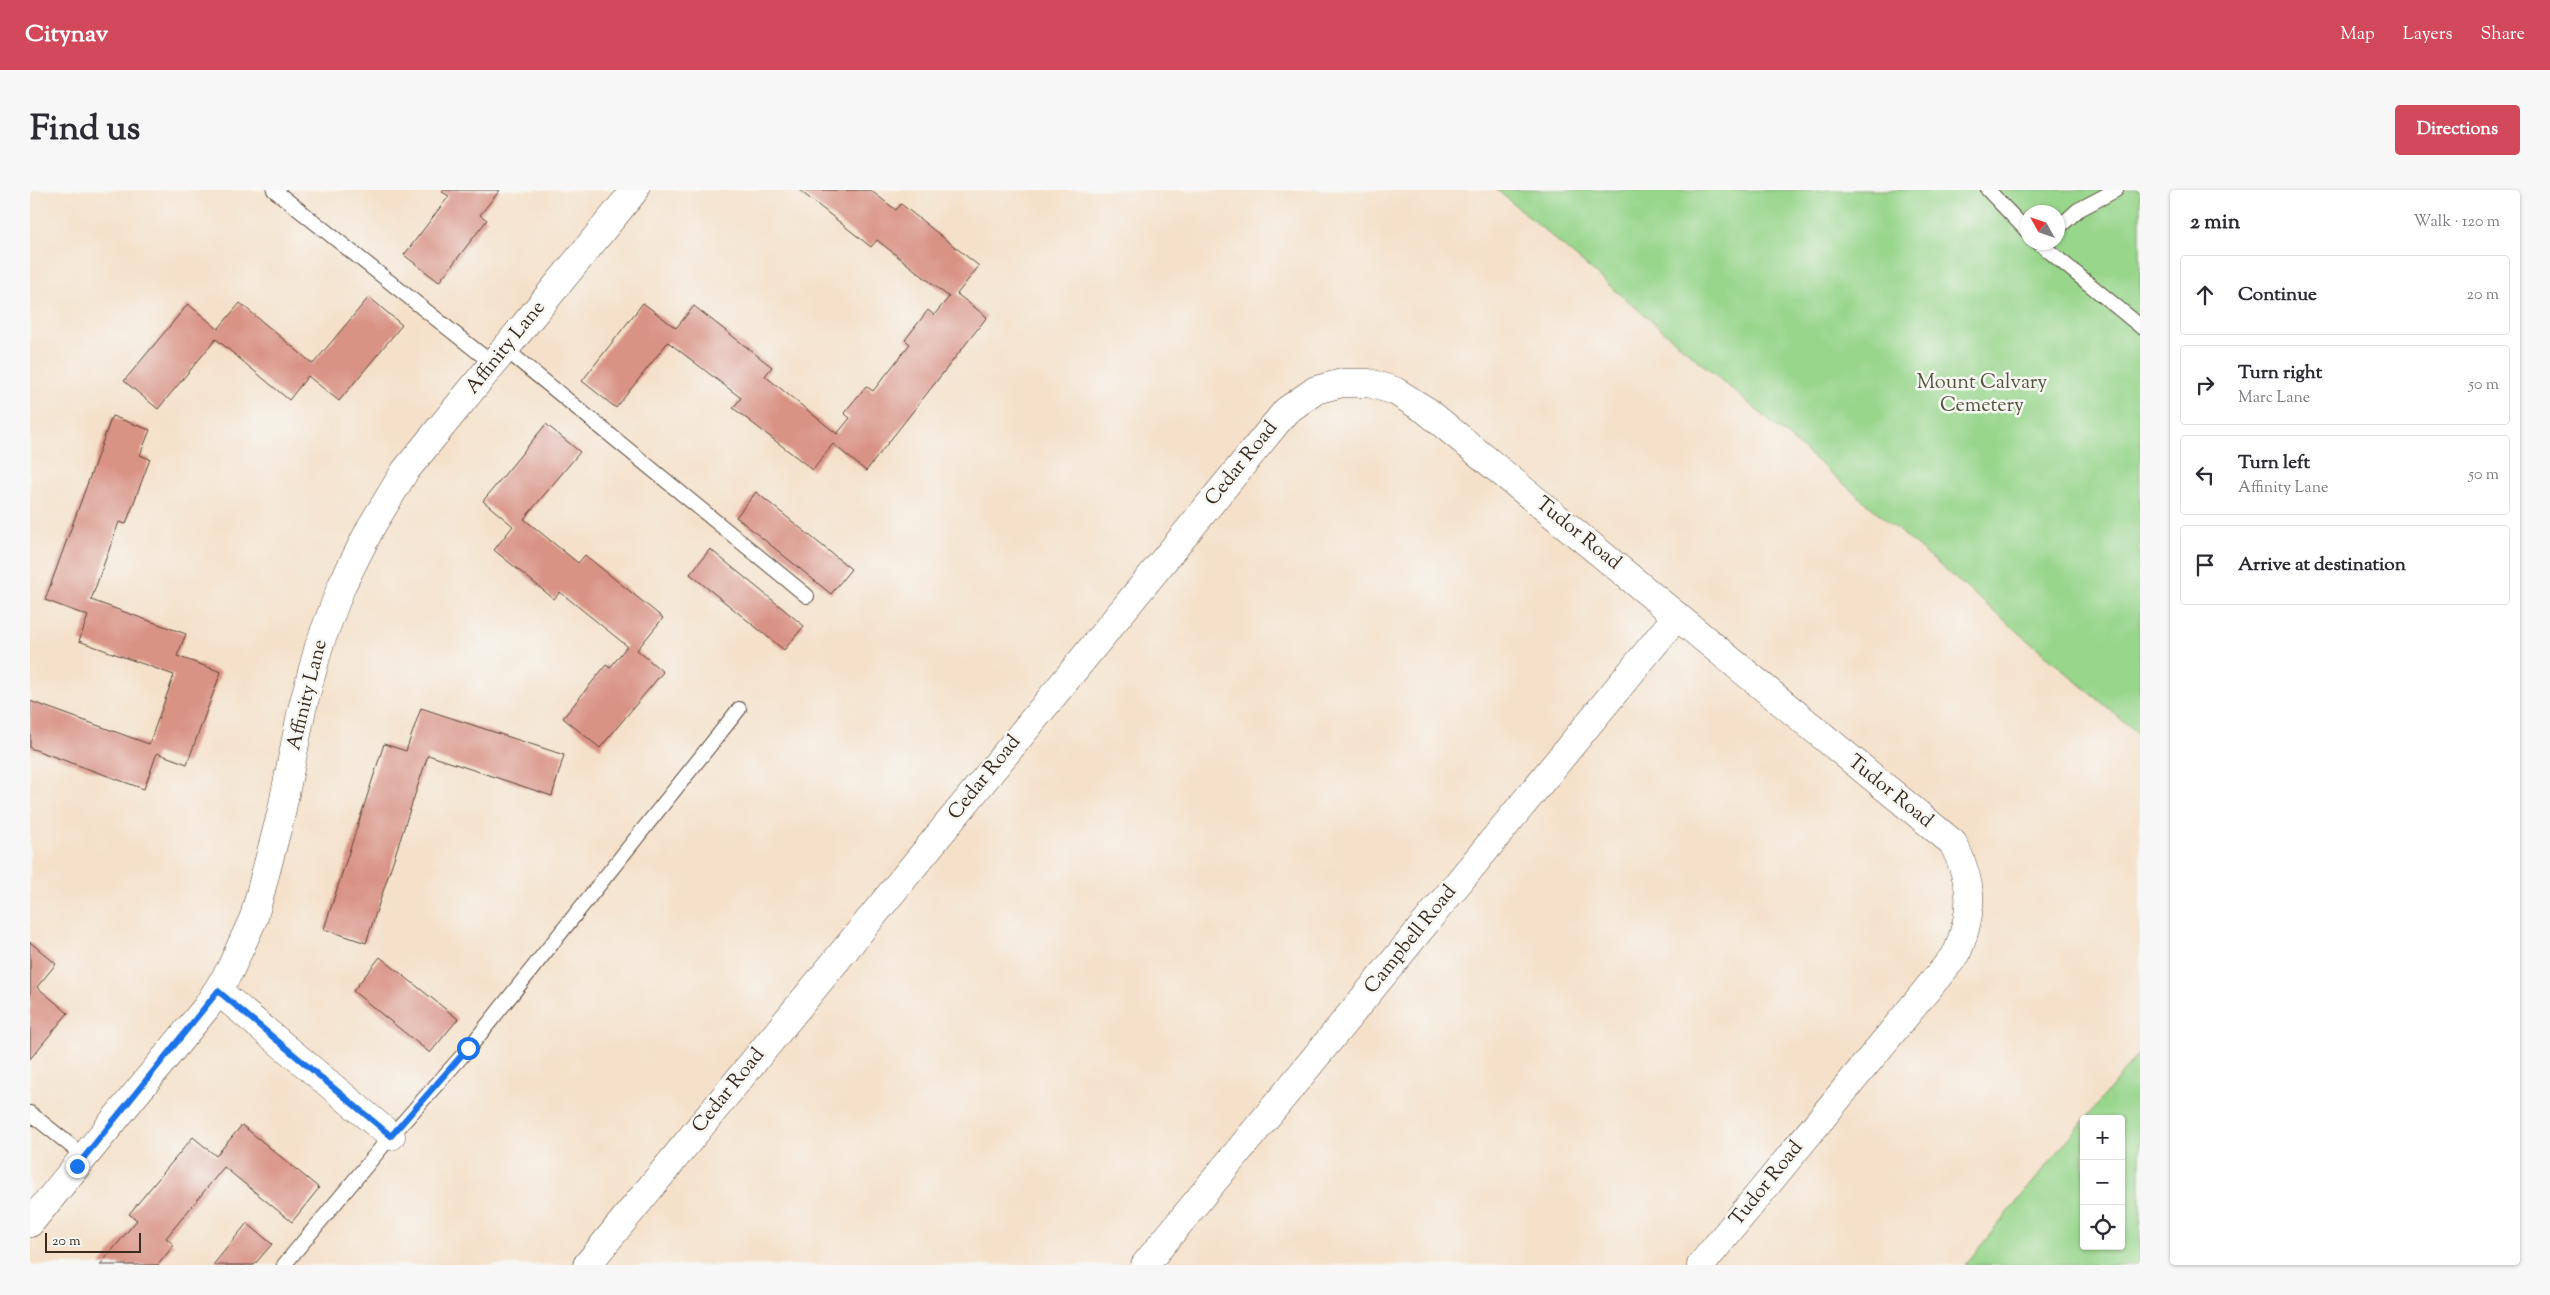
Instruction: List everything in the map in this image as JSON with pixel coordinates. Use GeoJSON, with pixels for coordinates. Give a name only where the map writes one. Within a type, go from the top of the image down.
{"type":"FeatureCollection","features":[{"type":"Feature","properties":{"kind":"street","name":"Affinity Lane"},"geometry":{"type":"LineString","coordinates":[[30,1223],[218,991],[230,970],[254,917],[280,814],[302,709],[319,646],[342,585],[371,526],[406,471],[635,190]]}},
{"type":"Feature","properties":{"kind":"street","name":"Cedar Road"},"geometry":{"type":"LineString","coordinates":[[587,1265],[1286,411],[1316,390],[1342,383],[1368,383],[1395,391],[1427,411]]}},
{"type":"Feature","properties":{"kind":"street","name":"Tudor Road"},"geometry":{"type":"LineString","coordinates":[[1427,411],[1953,843],[1965,869],[1970,898],[1967,926],[1957,954],[1701,1265]]}},
{"type":"Feature","properties":{"kind":"street","name":"Campbell Road"},"geometry":{"type":"LineString","coordinates":[[1158,1260],[1676,616]]}},
{"type":"Feature","properties":{"kind":"street"},"geometry":{"type":"LineString","coordinates":[[218,991],[391,1136]]}},
{"type":"Feature","properties":{"kind":"lane"},"geometry":{"type":"LineString","coordinates":[[274,190],[499,357],[807,596]]}},
{"type":"Feature","properties":{"kind":"lane"},"geometry":{"type":"LineString","coordinates":[[1988,190],[2020,224]]}},
{"type":"Feature","properties":{"kind":"lane"},"geometry":{"type":"LineString","coordinates":[[2065,222],[2078,210],[2116,190]]}},
{"type":"Feature","properties":{"kind":"lane"},"geometry":{"type":"LineString","coordinates":[[2048,250],[2140,326]]}},
{"type":"Feature","properties":{"kind":"lane"},"geometry":{"type":"LineString","coordinates":[[284,1265],[391,1136],[468,1048],[739,709]]}},
{"type":"Feature","properties":{"kind":"lane"},"geometry":{"type":"LineString","coordinates":[[30,1113],[85,1157]]}},
{"type":"Feature","properties":{"kind":"green space","name":"Mount Calvary Cemetery"},"geometry":{"type":"Polygon","coordinates":[[[1497,190],[2140,190],[2140,735],[1497,190]]]}},
{"type":"Feature","properties":{"kind":"green space"},"geometry":{"type":"Polygon","coordinates":[[[2140,1052],[2140,1265],[1965,1265],[2080,1125],[2080,1250],[2125,1250],[2125,1115],[2088,1115],[2140,1052]]]}},
{"type":"Feature","properties":{"kind":"building"},"geometry":{"type":"Polygon","coordinates":[[[444,190],[500,190],[480,215],[487,220],[439,282],[404,255],[449,196],[442,192],[444,190]]]}},
{"type":"Feature","properties":{"kind":"building"},"geometry":{"type":"Polygon","coordinates":[[[799,190],[870,190],[896,210],[901,204],[979,266],[957,294],[987,317],[866,471],[833,444],[813,470],[733,408],[741,398],[668,342],[616,408],[582,381],[643,303],[676,328],[694,306],[772,367],[765,376],[837,434],[850,418],[844,413],[866,386],[873,391],[910,344],[905,340],[928,310],[934,315],[949,297],[877,240],[871,247],[799,190]]]}},
{"type":"Feature","properties":{"kind":"building"},"geometry":{"type":"Polygon","coordinates":[[[369,297],[402,325],[339,401],[308,376],[289,400],[216,339],[158,409],[124,381],[188,304],[218,329],[240,303],[313,364],[369,297]]]}},
{"type":"Feature","properties":{"kind":"building"},"geometry":{"type":"Polygon","coordinates":[[[112,416],[150,430],[140,455],[150,459],[126,524],[119,522],[91,600],[186,634],[177,656],[221,672],[187,764],[157,753],[144,789],[30,748],[30,701],[149,744],[174,675],[79,641],[88,616],[45,600],[112,416]]]}},
{"type":"Feature","properties":{"kind":"building"},"geometry":{"type":"Polygon","coordinates":[[[546,424],[580,452],[524,519],[578,563],[585,555],[663,618],[637,650],[663,672],[600,748],[563,718],[606,665],[610,668],[627,646],[560,592],[554,599],[494,550],[513,526],[483,501],[546,424]]]}},
{"type":"Feature","properties":{"kind":"building"},"geometry":{"type":"Polygon","coordinates":[[[756,492],[851,569],[831,594],[736,517],[756,492]]]}},
{"type":"Feature","properties":{"kind":"building"},"geometry":{"type":"Polygon","coordinates":[[[710,549],[804,626],[784,650],[690,574],[710,549]]]}},
{"type":"Feature","properties":{"kind":"building"},"geometry":{"type":"Polygon","coordinates":[[[421,708],[564,755],[552,796],[428,755],[366,943],[324,929],[384,744],[406,751],[421,708]]]}},
{"type":"Feature","properties":{"kind":"building"},"geometry":{"type":"Polygon","coordinates":[[[30,942],[56,964],[37,987],[68,1013],[30,1059],[30,942]]]}},
{"type":"Feature","properties":{"kind":"building"},"geometry":{"type":"Polygon","coordinates":[[[380,957],[458,1019],[430,1053],[353,991],[380,957]]]}},
{"type":"Feature","properties":{"kind":"building"},"geometry":{"type":"Polygon","coordinates":[[[242,1125],[319,1188],[292,1222],[224,1167],[166,1238],[174,1245],[158,1265],[100,1265],[137,1220],[129,1214],[193,1137],[216,1156],[242,1125]]]}},
{"type":"Feature","properties":{"kind":"building"},"geometry":{"type":"Polygon","coordinates":[[[247,1223],[272,1244],[254,1265],[213,1265],[247,1223]]]}},
{"type":"Feature","properties":{"kind":"route"},"geometry":{"type":"LineString","coordinates":[[77,1166],[218,991],[391,1136],[468,1048]]}}]}
